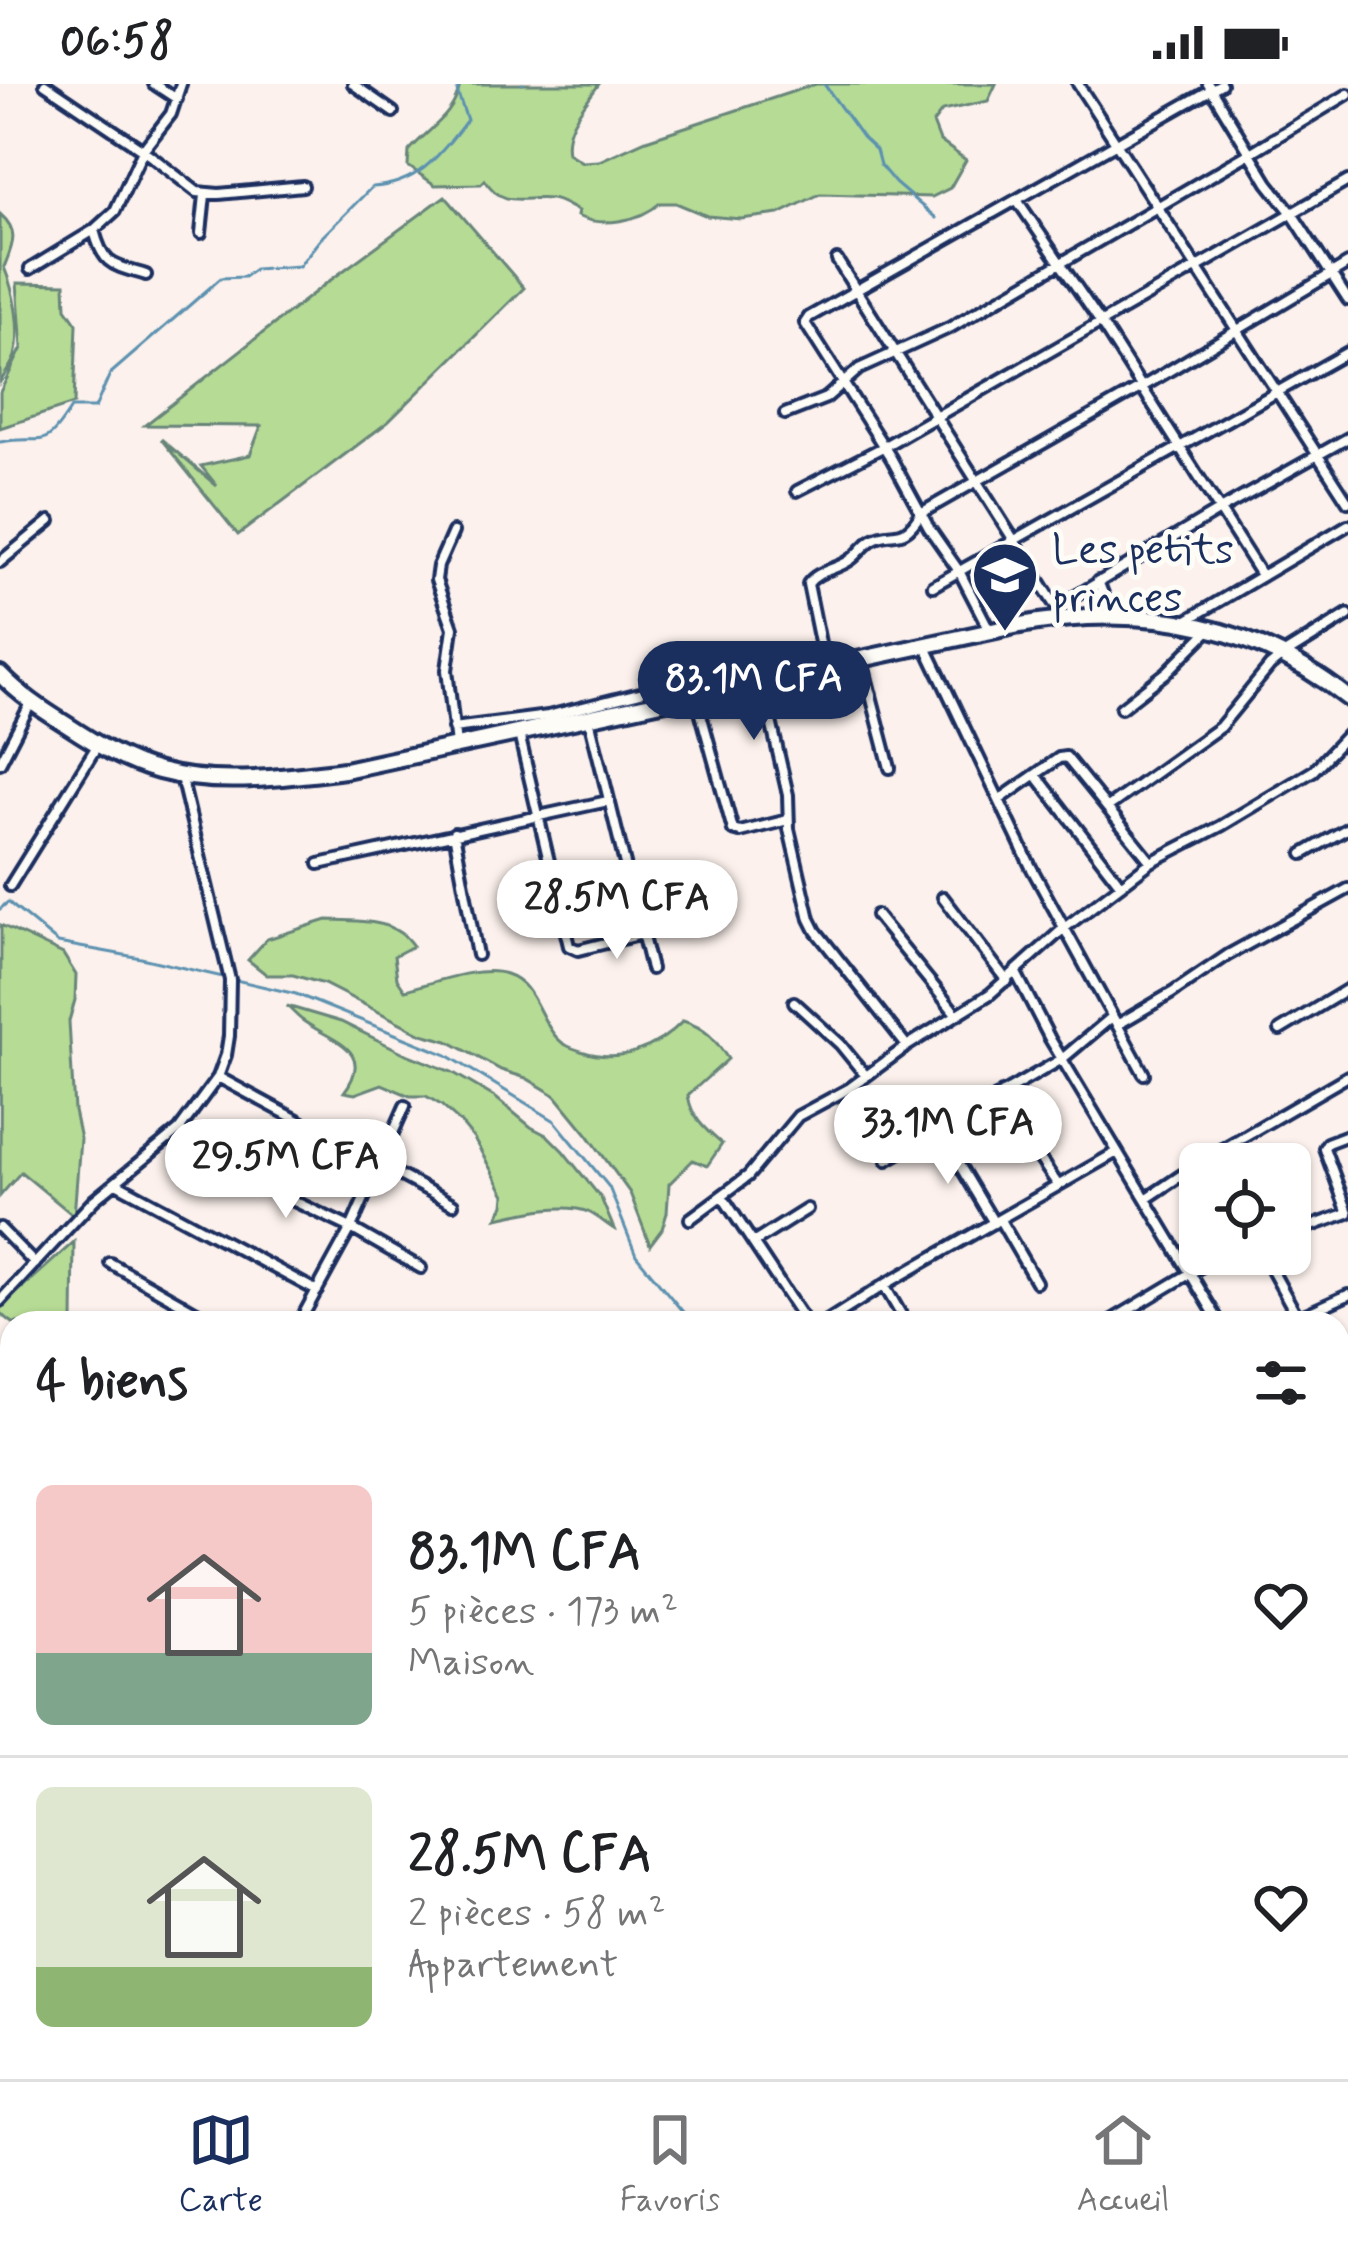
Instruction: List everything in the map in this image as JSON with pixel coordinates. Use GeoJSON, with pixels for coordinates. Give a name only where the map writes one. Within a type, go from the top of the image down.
{"type":"FeatureCollection","features":[{"type":"Feature","properties":{"kind":"highway"},"geometry":{"type":"LineString","coordinates":[[0,674],[32,703],[141,766],[180,776],[230,778],[345,770],[991,632],[1060,612],[1183,622],[1210,629],[1282,656],[1348,698]]}},
{"type":"Feature","properties":{"kind":"street"},"geometry":{"type":"LineString","coordinates":[[45,84],[205,195],[303,186]]}},
{"type":"Feature","properties":{"kind":"street"},"geometry":{"type":"LineString","coordinates":[[154,84],[177,99]]}},
{"type":"Feature","properties":{"kind":"street"},"geometry":{"type":"LineString","coordinates":[[30,269],[94,230],[119,204],[143,150],[165,125],[181,84]]}},
{"type":"Feature","properties":{"kind":"street"},"geometry":{"type":"LineString","coordinates":[[353,84],[393,112]]}},
{"type":"Feature","properties":{"kind":"street"},"geometry":{"type":"LineString","coordinates":[[1078,84],[1348,502]]}},
{"type":"Feature","properties":{"kind":"street"},"geometry":{"type":"LineString","coordinates":[[991,632],[959,571],[805,322],[1221,84]]}},
{"type":"Feature","properties":{"kind":"street"},"geometry":{"type":"LineString","coordinates":[[785,414],[826,398],[860,370],[951,327],[1250,154],[1348,94],[1342,84]]}},
{"type":"Feature","properties":{"kind":"street"},"geometry":{"type":"LineString","coordinates":[[1209,87],[1348,300]]}},
{"type":"Feature","properties":{"kind":"street"},"geometry":{"type":"LineString","coordinates":[[797,491],[884,447],[1348,181]]}},
{"type":"Feature","properties":{"kind":"street"},"geometry":{"type":"LineString","coordinates":[[201,233],[205,195]]}},
{"type":"Feature","properties":{"kind":"street"},"geometry":{"type":"LineString","coordinates":[[1017,200],[1261,575]]}},
{"type":"Feature","properties":{"kind":"street"},"geometry":{"type":"LineString","coordinates":[[94,230],[104,257],[146,275]]}},
{"type":"Feature","properties":{"kind":"street"},"geometry":{"type":"LineString","coordinates":[[837,260],[1060,612],[1098,581],[1348,439]]}},
{"type":"Feature","properties":{"kind":"street"},"geometry":{"type":"LineString","coordinates":[[826,668],[810,579],[845,563],[874,539],[905,532],[921,513],[1348,264]]}},
{"type":"Feature","properties":{"kind":"street"},"geometry":{"type":"LineString","coordinates":[[933,586],[1348,352]]}},
{"type":"Feature","properties":{"kind":"street"},"geometry":{"type":"LineString","coordinates":[[0,562],[50,521]]}},
{"type":"Feature","properties":{"kind":"street"},"geometry":{"type":"LineString","coordinates":[[1183,622],[1348,525]]}},
{"type":"Feature","properties":{"kind":"street"},"geometry":{"type":"LineString","coordinates":[[452,532],[436,580],[453,628],[447,670],[456,746]]}},
{"type":"Feature","properties":{"kind":"street"},"geometry":{"type":"LineString","coordinates":[[1098,581],[1111,614]]}},
{"type":"Feature","properties":{"kind":"street"},"geometry":{"type":"LineString","coordinates":[[1108,807],[1220,727],[1282,656],[1348,615]]}},
{"type":"Feature","properties":{"kind":"street"},"geometry":{"type":"LineString","coordinates":[[1121,708],[1167,672],[1210,629]]}},
{"type":"Feature","properties":{"kind":"street"},"geometry":{"type":"LineString","coordinates":[[926,646],[1063,929],[1144,1074]]}},
{"type":"Feature","properties":{"kind":"street"},"geometry":{"type":"LineString","coordinates":[[861,660],[890,768]]}},
{"type":"Feature","properties":{"kind":"street"},"geometry":{"type":"LineString","coordinates":[[761,681],[810,919],[908,1046]]}},
{"type":"Feature","properties":{"kind":"street"},"geometry":{"type":"LineString","coordinates":[[453,728],[548,716],[640,693]]}},
{"type":"Feature","properties":{"kind":"street"},"geometry":{"type":"LineString","coordinates":[[696,694],[734,830],[788,820]]}},
{"type":"Feature","properties":{"kind":"street"},"geometry":{"type":"LineString","coordinates":[[0,763],[32,703]]}},
{"type":"Feature","properties":{"kind":"street"},"geometry":{"type":"LineString","coordinates":[[589,718],[651,969]]}},
{"type":"Feature","properties":{"kind":"street"},"geometry":{"type":"LineString","coordinates":[[519,733],[569,946],[578,950],[642,934]]}},
{"type":"Feature","properties":{"kind":"street"},"geometry":{"type":"LineString","coordinates":[[690,1219],[759,1164],[798,1116],[1016,974],[1063,929],[1151,862],[1312,771],[1348,734]]}},
{"type":"Feature","properties":{"kind":"street"},"geometry":{"type":"LineString","coordinates":[[10,886],[98,745]]}},
{"type":"Feature","properties":{"kind":"street"},"geometry":{"type":"LineString","coordinates":[[999,800],[1066,757],[1151,862]]}},
{"type":"Feature","properties":{"kind":"street"},"geometry":{"type":"LineString","coordinates":[[1036,775],[1121,885]]}},
{"type":"Feature","properties":{"kind":"street"},"geometry":{"type":"LineString","coordinates":[[0,1301],[94,1200],[179,1130],[218,1077],[229,1036],[230,980],[180,776]]}},
{"type":"Feature","properties":{"kind":"street"},"geometry":{"type":"LineString","coordinates":[[319,864],[608,801]]}},
{"type":"Feature","properties":{"kind":"street"},"geometry":{"type":"LineString","coordinates":[[1304,854],[1348,828]]}},
{"type":"Feature","properties":{"kind":"street"},"geometry":{"type":"LineString","coordinates":[[454,833],[477,955]]}},
{"type":"Feature","properties":{"kind":"street"},"geometry":{"type":"LineString","coordinates":[[887,1160],[1062,1059],[1114,1021],[1172,993],[1228,955],[1348,889]]}},
{"type":"Feature","properties":{"kind":"street"},"geometry":{"type":"LineString","coordinates":[[944,897],[1006,981]]}},
{"type":"Feature","properties":{"kind":"street"},"geometry":{"type":"LineString","coordinates":[[877,915],[957,1015]]}},
{"type":"Feature","properties":{"kind":"street"},"geometry":{"type":"LineString","coordinates":[[1016,974],[1179,1255]]}},
{"type":"Feature","properties":{"kind":"street"},"geometry":{"type":"LineString","coordinates":[[1280,1030],[1348,989]]}},
{"type":"Feature","properties":{"kind":"street"},"geometry":{"type":"LineString","coordinates":[[794,1002],[840,1044],[866,1076]]}},
{"type":"Feature","properties":{"kind":"street"},"geometry":{"type":"LineString","coordinates":[[1240,1143],[1348,1076]]}},
{"type":"Feature","properties":{"kind":"street"},"geometry":{"type":"LineString","coordinates":[[218,1077],[453,1204]]}},
{"type":"Feature","properties":{"kind":"street"},"geometry":{"type":"LineString","coordinates":[[1002,1093],[1058,1185]]}},
{"type":"Feature","properties":{"kind":"street"},"geometry":{"type":"LineString","coordinates":[[306,1311],[350,1228],[405,1106]]}},
{"type":"Feature","properties":{"kind":"street"},"geometry":{"type":"LineString","coordinates":[[938,1129],[1036,1282]]}},
{"type":"Feature","properties":{"kind":"street"},"geometry":{"type":"LineString","coordinates":[[179,1130],[277,1192],[421,1268]]}},
{"type":"Feature","properties":{"kind":"street"},"geometry":{"type":"LineString","coordinates":[[1311,1226],[1348,1213],[1324,1148],[1348,1135]]}},
{"type":"Feature","properties":{"kind":"street"},"geometry":{"type":"LineString","coordinates":[[843,1311],[1117,1151]]}},
{"type":"Feature","properties":{"kind":"street"},"geometry":{"type":"LineString","coordinates":[[1146,1199],[1179,1180]]}},
{"type":"Feature","properties":{"kind":"street"},"geometry":{"type":"LineString","coordinates":[[116,1183],[317,1291]]}},
{"type":"Feature","properties":{"kind":"street"},"geometry":{"type":"LineString","coordinates":[[722,1196],[798,1311]]}},
{"type":"Feature","properties":{"kind":"street"},"geometry":{"type":"LineString","coordinates":[[753,1243],[807,1209]]}},
{"type":"Feature","properties":{"kind":"street"},"geometry":{"type":"LineString","coordinates":[[0,1228],[35,1264]]}},
{"type":"Feature","properties":{"kind":"street"},"geometry":{"type":"LineString","coordinates":[[110,1263],[195,1311]]}},
{"type":"Feature","properties":{"kind":"street"},"geometry":{"type":"LineString","coordinates":[[1129,1311],[1191,1275],[1213,1311]]}},
{"type":"Feature","properties":{"kind":"street"},"geometry":{"type":"LineString","coordinates":[[1275,1275],[1294,1311]]}},
{"type":"Feature","properties":{"kind":"street"},"geometry":{"type":"LineString","coordinates":[[884,1285],[899,1311]]}},
{"type":"Feature","properties":{"kind":"street"},"geometry":{"type":"LineString","coordinates":[[1311,1311],[1346,1299]]}},
{"type":"Feature","properties":{"kind":"green space"},"geometry":{"type":"Polygon","coordinates":[[[460,84],[599,84],[576,116],[567,143],[568,153],[582,162],[599,161],[646,140],[816,84],[996,84],[988,101],[942,111],[933,123],[940,141],[966,160],[950,188],[932,197],[820,194],[779,214],[741,219],[707,216],[676,203],[660,203],[642,214],[609,222],[577,216],[578,211],[553,199],[506,198],[485,180],[435,185],[408,166],[409,151],[447,113],[460,84]]]}},
{"type":"Feature","properties":{"kind":"green space"},"geometry":{"type":"Polygon","coordinates":[[[445,196],[524,288],[388,422],[238,535],[161,439],[217,486],[201,466],[250,455],[261,426],[145,425],[445,196]]]}},
{"type":"Feature","properties":{"kind":"green space"},"geometry":{"type":"Polygon","coordinates":[[[0,214],[12,232],[4,267],[18,334],[15,356],[0,382],[0,214]]]}},
{"type":"Feature","properties":{"kind":"green space"},"geometry":{"type":"Polygon","coordinates":[[[17,283],[65,284],[66,308],[77,324],[74,404],[0,428],[0,392],[22,348],[17,283]]]}},
{"type":"Feature","properties":{"kind":"green space"},"geometry":{"type":"Polygon","coordinates":[[[327,920],[374,923],[405,937],[413,946],[394,956],[397,978],[405,990],[483,972],[516,979],[557,1038],[581,1051],[623,1055],[649,1046],[683,1021],[709,1035],[728,1059],[688,1095],[696,1117],[722,1144],[707,1166],[693,1160],[669,1184],[667,1213],[650,1245],[630,1193],[556,1096],[324,984],[293,975],[267,975],[248,960],[267,939],[327,920]]]}},
{"type":"Feature","properties":{"kind":"green space"},"geometry":{"type":"Polygon","coordinates":[[[1,925],[63,954],[76,975],[69,1021],[80,1139],[74,1216],[21,1172],[0,1196],[1,925]]]}},
{"type":"Feature","properties":{"kind":"green space"},"geometry":{"type":"Polygon","coordinates":[[[287,1006],[341,1022],[452,1072],[496,1098],[563,1151],[601,1198],[614,1229],[578,1209],[543,1209],[497,1218],[505,1195],[461,1123],[426,1096],[410,1096],[382,1084],[355,1094],[344,1092],[353,1077],[353,1055],[287,1006]]]}},
{"type":"Feature","properties":{"kind":"green space"},"geometry":{"type":"Polygon","coordinates":[[[74,1242],[73,1311],[0,1308],[74,1242]]]}},
{"type":"Feature","properties":{"kind":"waterway"},"geometry":{"type":"LineString","coordinates":[[0,442],[48,437],[71,408],[95,408],[110,374],[221,278],[244,277],[255,269],[299,266],[372,187],[403,180],[438,155],[467,120],[457,91],[462,84]]}},
{"type":"Feature","properties":{"kind":"waterway"},"geometry":{"type":"LineString","coordinates":[[824,84],[876,150],[880,165],[895,183],[936,218]]}},
{"type":"Feature","properties":{"kind":"waterway"},"geometry":{"type":"LineString","coordinates":[[0,909],[8,902],[58,943],[296,994],[447,1055],[555,1121],[609,1187],[636,1255],[682,1311]]}},
{"type":"Feature","properties":{"kind":"place","name":"Les petits princes"},"geometry":{"type":"Point","coordinates":[1005,634]}}]}
